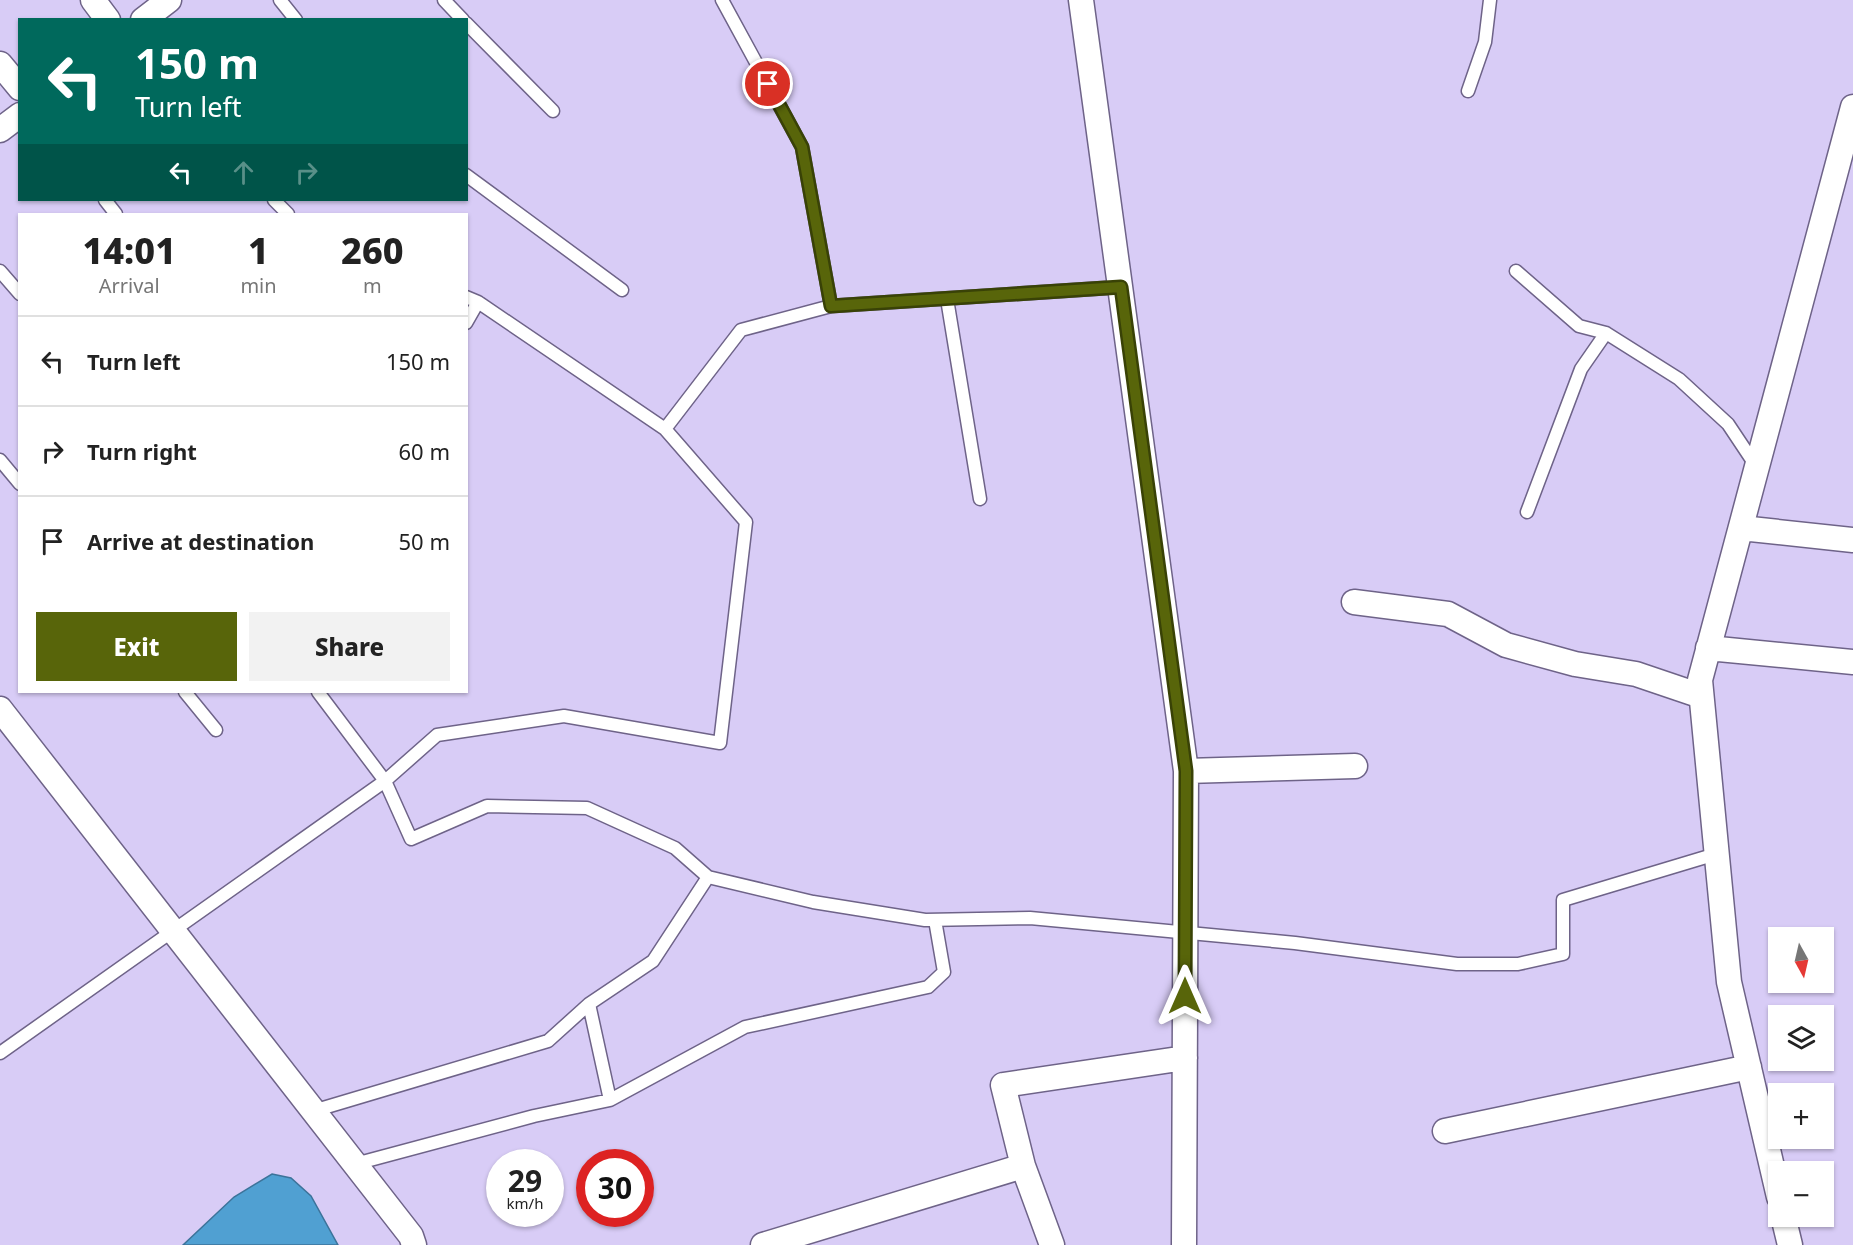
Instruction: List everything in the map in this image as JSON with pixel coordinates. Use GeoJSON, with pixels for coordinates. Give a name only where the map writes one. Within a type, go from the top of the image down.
{"type":"FeatureCollection","features":[{"type":"Feature","properties":{"kind":"street"},"geometry":{"type":"LineString","coordinates":[[93,0],[106,18]]}},
{"type":"Feature","properties":{"kind":"street"},"geometry":{"type":"LineString","coordinates":[[146,18],[169,0]]}},
{"type":"Feature","properties":{"kind":"street"},"geometry":{"type":"LineString","coordinates":[[1081,0],[1186,771],[1184,1245]]}},
{"type":"Feature","properties":{"kind":"street"},"geometry":{"type":"LineString","coordinates":[[0,64],[18,86]]}},
{"type":"Feature","properties":{"kind":"street"},"geometry":{"type":"LineString","coordinates":[[1771,1161],[1729,982],[1700,680],[1853,107]]}},
{"type":"Feature","properties":{"kind":"street"},"geometry":{"type":"LineString","coordinates":[[0,130],[18,116]]}},
{"type":"Feature","properties":{"kind":"street"},"geometry":{"type":"LineString","coordinates":[[1741,528],[1853,540]]}},
{"type":"Feature","properties":{"kind":"street"},"geometry":{"type":"LineString","coordinates":[[1354,602],[1448,614],[1506,645],[1575,664],[1636,674],[1701,696]]}},
{"type":"Feature","properties":{"kind":"street"},"geometry":{"type":"LineString","coordinates":[[1708,648],[1853,662]]}},
{"type":"Feature","properties":{"kind":"street"},"geometry":{"type":"LineString","coordinates":[[0,709],[411,1236],[414,1245]]}},
{"type":"Feature","properties":{"kind":"street"},"geometry":{"type":"LineString","coordinates":[[1186,771],[1355,766]]}},
{"type":"Feature","properties":{"kind":"street"},"geometry":{"type":"LineString","coordinates":[[1052,1245],[1023,1166],[1003,1085],[1185,1058]]}},
{"type":"Feature","properties":{"kind":"street"},"geometry":{"type":"LineString","coordinates":[[1445,1131],[1749,1067]]}},
{"type":"Feature","properties":{"kind":"street"},"geometry":{"type":"LineString","coordinates":[[763,1245],[1023,1166]]}},
{"type":"Feature","properties":{"kind":"street"},"geometry":{"type":"LineString","coordinates":[[1786,1227],[1790,1245]]}},
{"type":"Feature","properties":{"kind":"lane"},"geometry":{"type":"LineString","coordinates":[[280,0],[294,18]]}},
{"type":"Feature","properties":{"kind":"lane"},"geometry":{"type":"LineString","coordinates":[[444,0],[462,18]]}},
{"type":"Feature","properties":{"kind":"lane"},"geometry":{"type":"LineString","coordinates":[[722,0],[802,147],[831,306]]}},
{"type":"Feature","properties":{"kind":"lane"},"geometry":{"type":"LineString","coordinates":[[1468,91],[1485,42],[1490,0]]}},
{"type":"Feature","properties":{"kind":"lane"},"geometry":{"type":"LineString","coordinates":[[468,24],[553,111]]}},
{"type":"Feature","properties":{"kind":"lane"},"geometry":{"type":"LineString","coordinates":[[468,176],[622,290]]}},
{"type":"Feature","properties":{"kind":"lane"},"geometry":{"type":"LineString","coordinates":[[106,201],[115,213]]}},
{"type":"Feature","properties":{"kind":"lane"},"geometry":{"type":"LineString","coordinates":[[275,201],[287,213]]}},
{"type":"Feature","properties":{"kind":"lane"},"geometry":{"type":"LineString","coordinates":[[0,271],[18,292]]}},
{"type":"Feature","properties":{"kind":"lane"},"geometry":{"type":"LineString","coordinates":[[1516,271],[1579,326],[1606,333],[1679,379],[1728,424],[1757,467]]}},
{"type":"Feature","properties":{"kind":"lane"},"geometry":{"type":"LineString","coordinates":[[665,429],[741,330],[831,306],[1121,287]]}},
{"type":"Feature","properties":{"kind":"lane"},"geometry":{"type":"LineString","coordinates":[[0,1053],[385,782],[437,735],[564,716],[720,743],[746,522],[665,429],[472,299],[468,315]]}},
{"type":"Feature","properties":{"kind":"lane"},"geometry":{"type":"LineString","coordinates":[[947,299],[980,499]]}},
{"type":"Feature","properties":{"kind":"lane"},"geometry":{"type":"LineString","coordinates":[[1527,512],[1581,369],[1606,333]]}},
{"type":"Feature","properties":{"kind":"lane"},"geometry":{"type":"LineString","coordinates":[[0,460],[18,482]]}},
{"type":"Feature","properties":{"kind":"lane"},"geometry":{"type":"LineString","coordinates":[[186,693],[216,730]]}},
{"type":"Feature","properties":{"kind":"lane"},"geometry":{"type":"LineString","coordinates":[[319,693],[385,782],[411,839],[487,806],[587,808],[675,848],[708,877],[813,902],[935,920],[1030,918],[1295,944],[1457,964],[1518,964],[1563,954],[1563,900],[1716,855]]}},
{"type":"Feature","properties":{"kind":"lane"},"geometry":{"type":"LineString","coordinates":[[313,1111],[548,1041],[589,1004],[653,961],[708,877]]}},
{"type":"Feature","properties":{"kind":"lane"},"geometry":{"type":"LineString","coordinates":[[355,1164],[534,1116],[610,1100],[745,1027],[928,987],[944,972],[935,920]]}},
{"type":"Feature","properties":{"kind":"lane"},"geometry":{"type":"LineString","coordinates":[[589,1004],[610,1100]]}},
{"type":"Feature","properties":{"kind":"water"},"geometry":{"type":"Polygon","coordinates":[[[272,1174],[291,1178],[311,1196],[338,1245],[183,1245],[234,1197],[272,1174]]]}},
{"type":"Feature","properties":{"kind":"route"},"geometry":{"type":"LineString","coordinates":[[768,84],[802,147],[831,306],[1121,287],[1186,771],[1185,996]]}}]}
